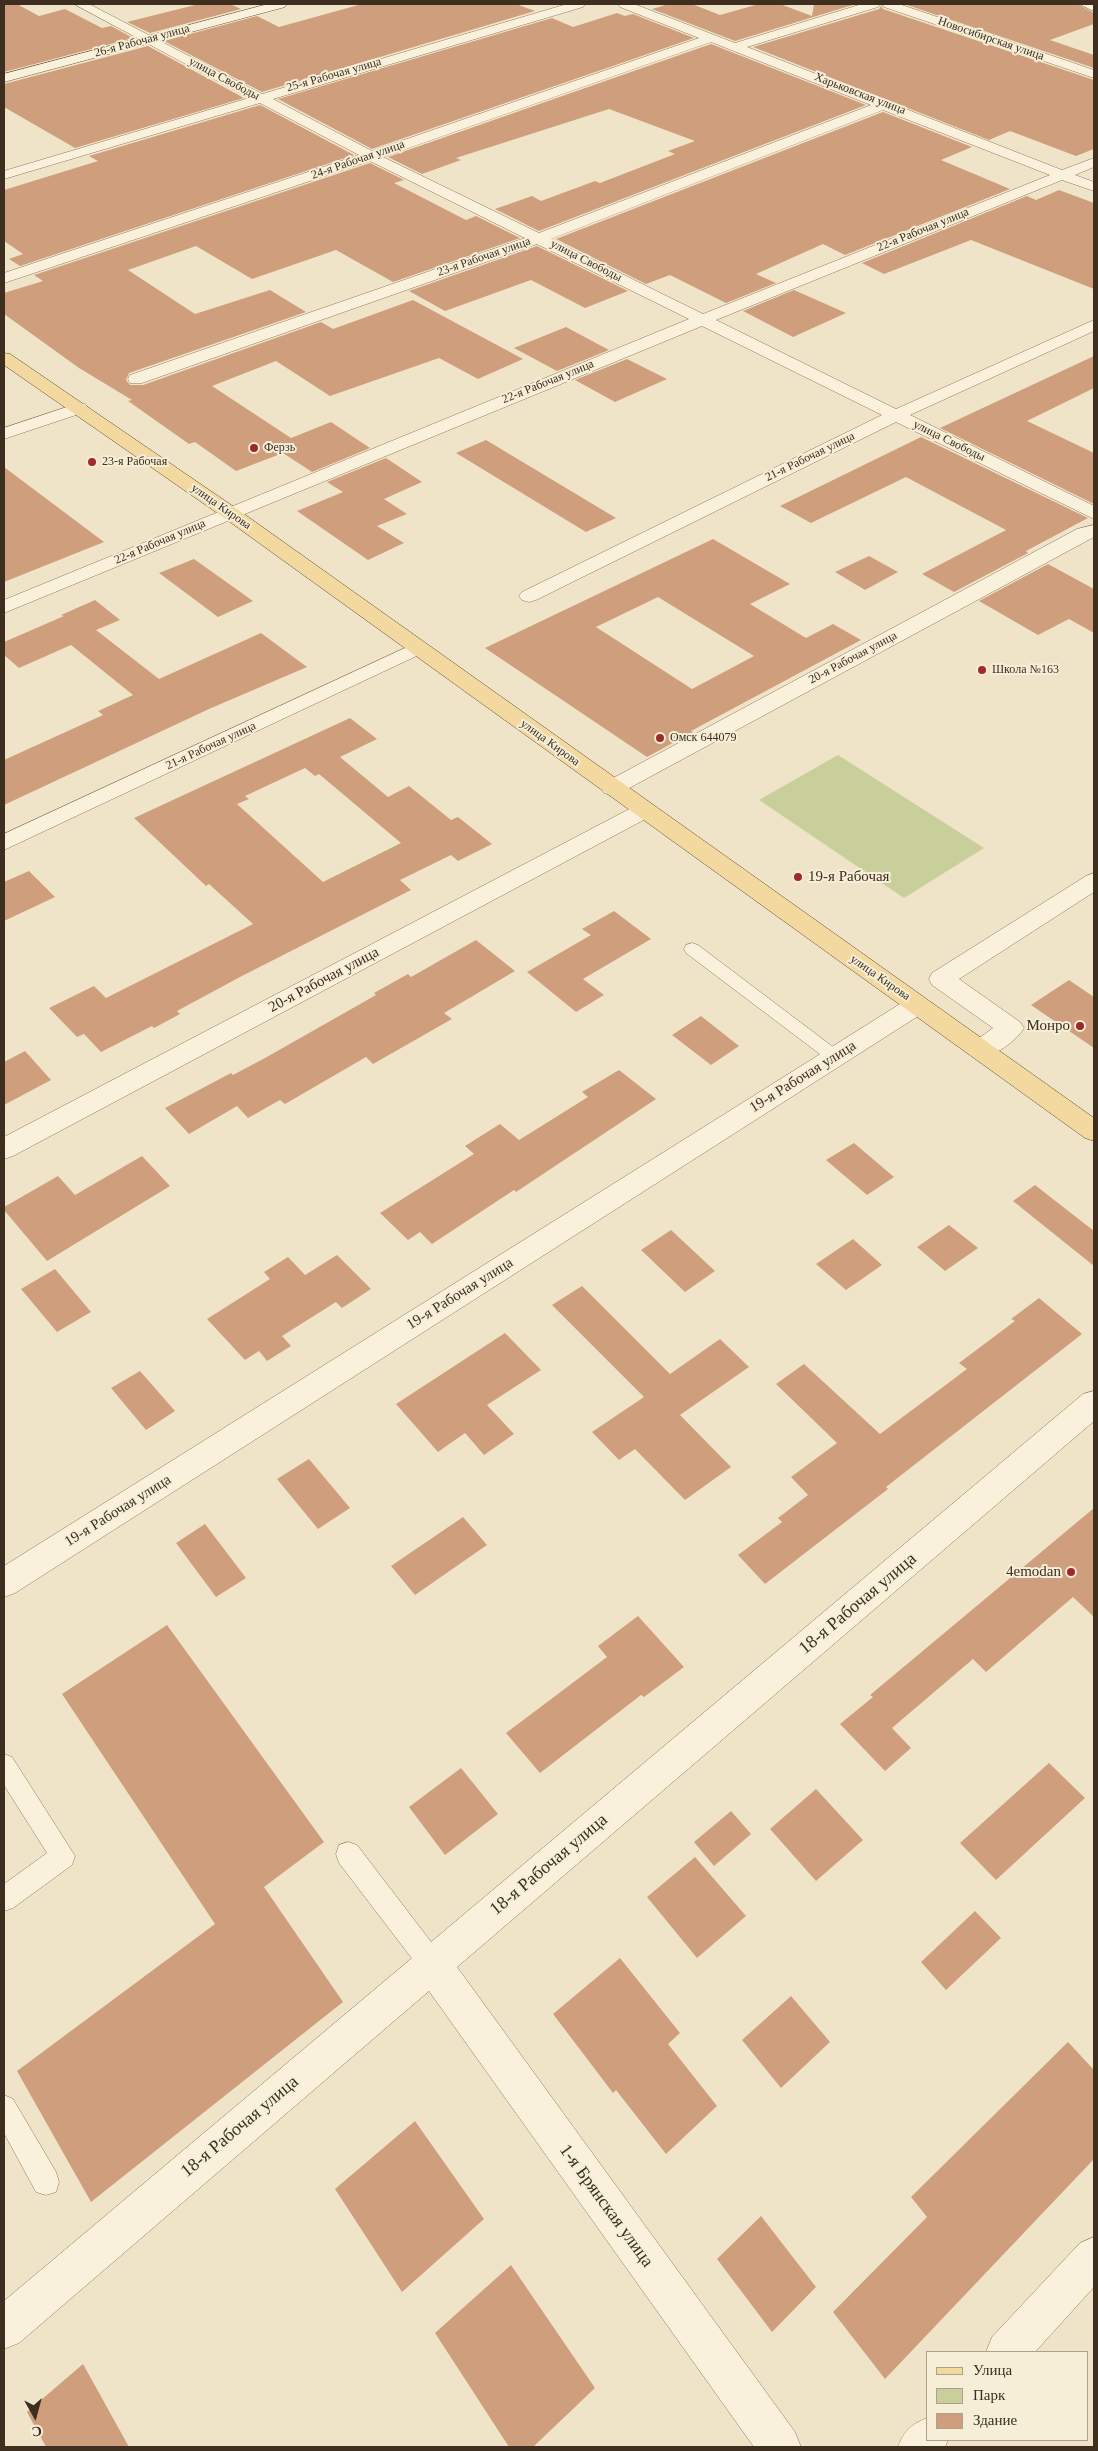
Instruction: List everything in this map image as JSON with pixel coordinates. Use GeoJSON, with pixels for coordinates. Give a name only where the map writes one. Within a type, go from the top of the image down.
{"type":"FeatureCollection","features":[{"type":"Feature","properties":{"kind":"main road","name":"улица Кирова"},"geometry":{"type":"LineString","coordinates":[[4,358],[230,513],[1094,1131]]}},
{"type":"Feature","properties":{"kind":"street","name":"улица Свободы"},"geometry":{"type":"LineString","coordinates":[[80,4],[371,156],[1094,513]]}},
{"type":"Feature","properties":{"kind":"street","name":"26-я Рабочая улица"},"geometry":{"type":"LineString","coordinates":[[4,78],[281,4]]}},
{"type":"Feature","properties":{"kind":"street","name":"25-я Рабочая улица"},"geometry":{"type":"LineString","coordinates":[[4,175],[578,4]]}},
{"type":"Feature","properties":{"kind":"street","name":"Харьковская улица"},"geometry":{"type":"LineString","coordinates":[[624,4],[885,104],[1094,187]]}},
{"type":"Feature","properties":{"kind":"street"},"geometry":{"type":"LineString","coordinates":[[735,47],[874,4]]}},
{"type":"Feature","properties":{"kind":"street","name":"Новосибирская улица"},"geometry":{"type":"LineString","coordinates":[[888,4],[1094,74]]}},
{"type":"Feature","properties":{"kind":"street"},"geometry":{"type":"LineString","coordinates":[[1085,4],[1094,7]]}},
{"type":"Feature","properties":{"kind":"street"},"geometry":{"type":"LineString","coordinates":[[814,7],[838,15]]}},
{"type":"Feature","properties":{"kind":"street","name":"24-я Рабочая улица"},"geometry":{"type":"LineString","coordinates":[[4,278],[371,156],[711,38]]}},
{"type":"Feature","properties":{"kind":"street","name":"23-я Рабочая улица"},"geometry":{"type":"LineString","coordinates":[[136,379],[539,238],[885,104]]}},
{"type":"Feature","properties":{"kind":"street","name":"22-я Рабочая улица"},"geometry":{"type":"LineString","coordinates":[[4,607],[701,320],[1094,162]]}},
{"type":"Feature","properties":{"kind":"street","name":"21-я Рабочая улица"},"geometry":{"type":"LineString","coordinates":[[530,596],[896,415],[1094,325]]}},
{"type":"Feature","properties":{"kind":"street"},"geometry":{"type":"LineString","coordinates":[[4,434],[78,408]]}},
{"type":"Feature","properties":{"kind":"street","name":"20-я Рабочая улица"},"geometry":{"type":"LineString","coordinates":[[612,788],[1084,533],[1094,531]]}},
{"type":"Feature","properties":{"kind":"street","name":"21-я Рабочая улица"},"geometry":{"type":"LineString","coordinates":[[4,842],[418,648]]}},
{"type":"Feature","properties":{"kind":"street","name":"20-я Рабочая улица"},"geometry":{"type":"LineString","coordinates":[[4,1150],[645,810]]}},
{"type":"Feature","properties":{"kind":"street"},"geometry":{"type":"LineString","coordinates":[[980,1050],[1011,1028],[941,979],[1094,882]]}},
{"type":"Feature","properties":{"kind":"street","name":"19-я Рабочая улица"},"geometry":{"type":"LineString","coordinates":[[4,1583],[917,1005]]}},
{"type":"Feature","properties":{"kind":"street","name":"18-я Рабочая улица"},"geometry":{"type":"LineString","coordinates":[[4,2328],[1094,1403]]}},
{"type":"Feature","properties":{"kind":"street","name":"1-я Брянская улица"},"geometry":{"type":"LineString","coordinates":[[432,1964],[780,2447]]}},
{"type":"Feature","properties":{"kind":"street"},"geometry":{"type":"LineString","coordinates":[[1008,2351],[1094,2257]]}},
{"type":"Feature","properties":{"kind":"lane"},"geometry":{"type":"LineString","coordinates":[[692,949],[835,1057]]}},
{"type":"Feature","properties":{"kind":"lane"},"geometry":{"type":"LineString","coordinates":[[4,1765],[63,1856],[4,1899]]}},
{"type":"Feature","properties":{"kind":"lane"},"geometry":{"type":"LineString","coordinates":[[348,1854],[432,1964]]}},
{"type":"Feature","properties":{"kind":"lane"},"geometry":{"type":"LineString","coordinates":[[4,2108],[46,2182]]}},
{"type":"Feature","properties":{"kind":"green space"},"geometry":{"type":"Polygon","coordinates":[[[838,755],[984,848],[904,898],[759,800],[838,755]]]}},
{"type":"Feature","properties":{"kind":"building"},"geometry":{"type":"Polygon","coordinates":[[[4,4],[17,4],[39,16],[65,9],[102,28],[111,26],[133,38],[4,72],[4,4]]]}},
{"type":"Feature","properties":{"kind":"building"},"geometry":{"type":"Polygon","coordinates":[[[199,4],[230,4],[241,9],[150,33],[127,22],[199,4]]]}},
{"type":"Feature","properties":{"kind":"building"},"geometry":{"type":"Polygon","coordinates":[[[362,4],[516,4],[535,11],[262,92],[164,41],[257,16],[279,27],[362,4]]]}},
{"type":"Feature","properties":{"kind":"building"},"geometry":{"type":"Polygon","coordinates":[[[669,4],[692,4],[720,15],[759,4],[780,4],[812,16],[814,4],[856,4],[735,41],[652,9],[669,4]]]}},
{"type":"Feature","properties":{"kind":"building"},"geometry":{"type":"Polygon","coordinates":[[[904,4],[1077,4],[1094,13],[1094,24],[1050,40],[1094,55],[1094,68],[904,4]]]}},
{"type":"Feature","properties":{"kind":"building"},"geometry":{"type":"Polygon","coordinates":[[[881,6],[883,9],[1094,80],[1094,149],[1076,156],[1010,131],[989,140],[753,47],[879,9],[881,6]]]}},
{"type":"Feature","properties":{"kind":"building"},"geometry":{"type":"Polygon","coordinates":[[[617,13],[625,16],[633,14],[694,38],[372,149],[278,99],[552,18],[573,27],[617,13]]]}},
{"type":"Feature","properties":{"kind":"building"},"geometry":{"type":"Polygon","coordinates":[[[711,44],[866,105],[539,231],[495,209],[532,196],[541,201],[595,181],[600,183],[675,154],[668,151],[695,141],[609,109],[456,158],[461,160],[422,174],[388,157],[711,44]]]}},
{"type":"Feature","properties":{"kind":"building"},"geometry":{"type":"Polygon","coordinates":[[[148,46],[244,98],[75,148],[4,107],[4,84],[148,46]]]}},
{"type":"Feature","properties":{"kind":"building"},"geometry":{"type":"Polygon","coordinates":[[[260,105],[354,155],[20,266],[9,259],[23,254],[4,241],[4,190],[98,161],[89,156],[260,105]]]}},
{"type":"Feature","properties":{"kind":"building"},"geometry":{"type":"Polygon","coordinates":[[[883,112],[972,147],[941,160],[1010,189],[845,255],[823,244],[756,274],[776,283],[726,303],[670,275],[646,284],[556,239],[883,112]]]}},
{"type":"Feature","properties":{"kind":"building"},"geometry":{"type":"Polygon","coordinates":[[[370,163],[404,180],[394,183],[466,220],[476,216],[520,238],[393,282],[336,250],[252,279],[196,246],[128,270],[195,314],[270,290],[306,312],[129,373],[126,380],[130,385],[143,385],[321,322],[333,329],[413,300],[523,359],[478,379],[439,358],[330,396],[276,361],[212,386],[291,438],[331,422],[370,448],[312,472],[283,453],[236,471],[195,442],[189,444],[128,401],[132,400],[79,368],[4,314],[4,293],[43,281],[34,275],[370,163]]]}},
{"type":"Feature","properties":{"kind":"building"},"geometry":{"type":"Polygon","coordinates":[[[1059,190],[1094,203],[1094,289],[971,240],[884,274],[862,263],[1027,196],[1036,200],[1059,190]]]}},
{"type":"Feature","properties":{"kind":"building"},"geometry":{"type":"Polygon","coordinates":[[[537,246],[628,291],[585,308],[531,280],[445,311],[409,291],[537,246]]]}},
{"type":"Feature","properties":{"kind":"building"},"geometry":{"type":"Polygon","coordinates":[[[794,290],[846,313],[793,337],[743,311],[794,290]]]}},
{"type":"Feature","properties":{"kind":"building"},"geometry":{"type":"Polygon","coordinates":[[[566,327],[609,350],[557,371],[514,348],[566,327]]]}},
{"type":"Feature","properties":{"kind":"building"},"geometry":{"type":"Polygon","coordinates":[[[1094,356],[1094,388],[1027,421],[1094,453],[1094,504],[940,428],[1094,356]]]}},
{"type":"Feature","properties":{"kind":"building"},"geometry":{"type":"Polygon","coordinates":[[[627,359],[667,379],[615,402],[575,380],[627,359]]]}},
{"type":"Feature","properties":{"kind":"building"},"geometry":{"type":"Polygon","coordinates":[[[921,437],[1088,518],[1026,551],[1028,553],[954,592],[922,574],[1006,530],[906,477],[811,523],[780,506],[921,437]]]}},
{"type":"Feature","properties":{"kind":"building"},"geometry":{"type":"Polygon","coordinates":[[[486,440],[616,518],[586,532],[456,453],[486,440]]]}},
{"type":"Feature","properties":{"kind":"building"},"geometry":{"type":"Polygon","coordinates":[[[386,458],[422,482],[384,499],[407,514],[377,526],[404,543],[368,560],[297,511],[343,492],[327,482],[386,458]]]}},
{"type":"Feature","properties":{"kind":"building"},"geometry":{"type":"Polygon","coordinates":[[[4,467],[104,542],[4,582],[4,467]]]}},
{"type":"Feature","properties":{"kind":"building"},"geometry":{"type":"Polygon","coordinates":[[[713,539],[790,584],[750,604],[806,638],[833,624],[861,640],[691,731],[693,732],[647,757],[485,648],[713,539]],[[658,597],[596,627],[692,689],[754,656],[658,597]]]}},
{"type":"Feature","properties":{"kind":"building"},"geometry":{"type":"Polygon","coordinates":[[[869,556],[898,572],[865,590],[835,572],[869,556]]]}},
{"type":"Feature","properties":{"kind":"building"},"geometry":{"type":"Polygon","coordinates":[[[194,559],[253,601],[218,617],[159,573],[194,559]]]}},
{"type":"Feature","properties":{"kind":"building"},"geometry":{"type":"Polygon","coordinates":[[[1048,564],[1094,589],[1094,633],[1069,619],[1038,635],[979,601],[1048,564]]]}},
{"type":"Feature","properties":{"kind":"building"},"geometry":{"type":"Polygon","coordinates":[[[95,600],[120,620],[96,630],[159,679],[261,633],[307,667],[209,709],[4,805],[4,760],[103,715],[98,711],[133,695],[71,645],[19,668],[4,655],[4,642],[64,616],[61,615],[95,600]]]}},
{"type":"Feature","properties":{"kind":"building"},"geometry":{"type":"Polygon","coordinates":[[[350,718],[377,739],[340,757],[388,797],[409,786],[451,820],[458,817],[492,844],[458,861],[451,855],[400,880],[411,890],[240,977],[177,1011],[180,1014],[154,1028],[152,1026],[101,1052],[84,1034],[77,1037],[49,1008],[94,986],[106,998],[253,924],[209,884],[206,886],[134,818],[350,718]],[[305,768],[245,796],[249,799],[237,804],[323,882],[401,843],[319,774],[315,776],[305,768]]]}},
{"type":"Feature","properties":{"kind":"building"},"geometry":{"type":"Polygon","coordinates":[[[29,871],[55,897],[4,921],[4,882],[29,871]]]}},
{"type":"Feature","properties":{"kind":"building"},"geometry":{"type":"Polygon","coordinates":[[[614,911],[651,939],[583,979],[604,995],[576,1012],[527,972],[591,935],[582,929],[614,911]]]}},
{"type":"Feature","properties":{"kind":"building"},"geometry":{"type":"Polygon","coordinates":[[[476,940],[515,971],[444,1013],[452,1019],[373,1064],[366,1057],[285,1104],[280,1100],[248,1118],[237,1106],[189,1134],[165,1108],[231,1073],[233,1075],[265,1058],[376,995],[374,993],[408,974],[411,977],[476,940]]]}},
{"type":"Feature","properties":{"kind":"building"},"geometry":{"type":"Polygon","coordinates":[[[1069,980],[1094,997],[1094,1048],[1031,1005],[1069,980]]]}},
{"type":"Feature","properties":{"kind":"building"},"geometry":{"type":"Polygon","coordinates":[[[701,1016],[739,1046],[711,1065],[672,1035],[701,1016]]]}},
{"type":"Feature","properties":{"kind":"building"},"geometry":{"type":"Polygon","coordinates":[[[25,1051],[51,1080],[4,1105],[4,1062],[25,1051]]]}},
{"type":"Feature","properties":{"kind":"building"},"geometry":{"type":"Polygon","coordinates":[[[619,1070],[656,1099],[516,1192],[514,1190],[432,1244],[420,1232],[408,1240],[380,1213],[474,1154],[465,1146],[500,1124],[519,1140],[588,1097],[582,1092],[619,1070]]]}},
{"type":"Feature","properties":{"kind":"building"},"geometry":{"type":"Polygon","coordinates":[[[854,1143],[894,1177],[867,1195],[826,1160],[854,1143]]]}},
{"type":"Feature","properties":{"kind":"building"},"geometry":{"type":"Polygon","coordinates":[[[142,1156],[170,1186],[47,1261],[4,1210],[4,1207],[58,1176],[75,1195],[142,1156]]]}},
{"type":"Feature","properties":{"kind":"building"},"geometry":{"type":"Polygon","coordinates":[[[1035,1185],[1094,1231],[1094,1266],[1013,1201],[1035,1185]]]}},
{"type":"Feature","properties":{"kind":"building"},"geometry":{"type":"Polygon","coordinates":[[[949,1225],[978,1248],[945,1271],[917,1247],[949,1225]]]}},
{"type":"Feature","properties":{"kind":"building"},"geometry":{"type":"Polygon","coordinates":[[[671,1230],[715,1271],[685,1292],[641,1250],[671,1230]]]}},
{"type":"Feature","properties":{"kind":"building"},"geometry":{"type":"Polygon","coordinates":[[[853,1239],[882,1265],[846,1290],[816,1264],[853,1239]]]}},
{"type":"Feature","properties":{"kind":"building"},"geometry":{"type":"Polygon","coordinates":[[[337,1255],[371,1289],[342,1308],[336,1302],[282,1336],[291,1346],[267,1361],[259,1351],[245,1360],[207,1319],[270,1279],[264,1272],[288,1257],[305,1275],[337,1255]]]}},
{"type":"Feature","properties":{"kind":"building"},"geometry":{"type":"Polygon","coordinates":[[[55,1269],[91,1312],[57,1332],[21,1289],[55,1269]]]}},
{"type":"Feature","properties":{"kind":"building"},"geometry":{"type":"Polygon","coordinates":[[[582,1286],[670,1374],[720,1339],[749,1367],[680,1415],[731,1467],[685,1500],[635,1449],[619,1460],[592,1432],[644,1397],[552,1305],[582,1286]]]}},
{"type":"Feature","properties":{"kind":"building"},"geometry":{"type":"Polygon","coordinates":[[[1039,1298],[1082,1334],[886,1487],[888,1489],[765,1584],[738,1555],[782,1522],[778,1518],[808,1495],[791,1477],[837,1443],[776,1384],[804,1364],[880,1434],[967,1369],[959,1363],[1015,1321],[1011,1319],[1039,1298]]]}},
{"type":"Feature","properties":{"kind":"building"},"geometry":{"type":"Polygon","coordinates":[[[505,1333],[541,1370],[487,1405],[514,1434],[484,1455],[465,1433],[438,1452],[396,1404],[505,1333]]]}},
{"type":"Feature","properties":{"kind":"building"},"geometry":{"type":"Polygon","coordinates":[[[140,1371],[175,1411],[146,1430],[111,1388],[140,1371]]]}},
{"type":"Feature","properties":{"kind":"building"},"geometry":{"type":"Polygon","coordinates":[[[309,1459],[350,1508],[318,1529],[277,1479],[309,1459]]]}},
{"type":"Feature","properties":{"kind":"building"},"geometry":{"type":"Polygon","coordinates":[[[1094,1508],[1094,1617],[1073,1597],[986,1672],[973,1659],[892,1728],[911,1748],[885,1771],[840,1724],[873,1697],[870,1695],[1094,1508]]]}},
{"type":"Feature","properties":{"kind":"building"},"geometry":{"type":"Polygon","coordinates":[[[463,1517],[487,1545],[415,1595],[391,1566],[463,1517]]]}},
{"type":"Feature","properties":{"kind":"building"},"geometry":{"type":"Polygon","coordinates":[[[205,1524],[246,1578],[216,1597],[176,1543],[205,1524]]]}},
{"type":"Feature","properties":{"kind":"building"},"geometry":{"type":"Polygon","coordinates":[[[638,1616],[684,1667],[644,1697],[641,1695],[540,1773],[506,1733],[607,1657],[598,1646],[638,1616]]]}},
{"type":"Feature","properties":{"kind":"building"},"geometry":{"type":"Polygon","coordinates":[[[167,1625],[324,1842],[264,1887],[343,2002],[91,2202],[17,2071],[215,1924],[62,1694],[167,1625]]]}},
{"type":"Feature","properties":{"kind":"building"},"geometry":{"type":"Polygon","coordinates":[[[1049,1763],[1085,1798],[996,1880],[960,1843],[1049,1763]]]}},
{"type":"Feature","properties":{"kind":"building"},"geometry":{"type":"Polygon","coordinates":[[[461,1768],[498,1814],[445,1855],[409,1807],[461,1768]]]}},
{"type":"Feature","properties":{"kind":"building"},"geometry":{"type":"Polygon","coordinates":[[[816,1789],[863,1840],[816,1881],[770,1829],[816,1789]]]}},
{"type":"Feature","properties":{"kind":"building"},"geometry":{"type":"Polygon","coordinates":[[[731,1811],[751,1834],[714,1866],[694,1842],[731,1811]]]}},
{"type":"Feature","properties":{"kind":"building"},"geometry":{"type":"Polygon","coordinates":[[[695,1857],[746,1916],[697,1958],[647,1897],[695,1857]]]}},
{"type":"Feature","properties":{"kind":"building"},"geometry":{"type":"Polygon","coordinates":[[[975,1911],[1001,1938],[946,1990],[921,1962],[975,1911]]]}},
{"type":"Feature","properties":{"kind":"building"},"geometry":{"type":"Polygon","coordinates":[[[620,1958],[680,2033],[668,2044],[717,2106],[666,2154],[616,2090],[613,2093],[553,2014],[620,1958]]]}},
{"type":"Feature","properties":{"kind":"building"},"geometry":{"type":"Polygon","coordinates":[[[791,1996],[830,2042],[781,2088],[742,2040],[791,1996]]]}},
{"type":"Feature","properties":{"kind":"building"},"geometry":{"type":"Polygon","coordinates":[[[1068,2042],[1094,2070],[1094,2159],[885,2379],[833,2312],[927,2217],[911,2197],[1068,2042]]]}},
{"type":"Feature","properties":{"kind":"building"},"geometry":{"type":"Polygon","coordinates":[[[415,2121],[484,2219],[402,2292],[335,2189],[415,2121]]]}},
{"type":"Feature","properties":{"kind":"building"},"geometry":{"type":"Polygon","coordinates":[[[761,2216],[816,2287],[772,2332],[717,2259],[761,2216]]]}},
{"type":"Feature","properties":{"kind":"building"},"geometry":{"type":"Polygon","coordinates":[[[511,2265],[595,2388],[533,2447],[509,2447],[435,2333],[511,2265]]]}},
{"type":"Feature","properties":{"kind":"building"},"geometry":{"type":"Polygon","coordinates":[[[83,2364],[129,2447],[46,2447],[27,2412],[83,2364]]]}},
{"type":"Feature","properties":{"kind":"place","name":"Ферзь"},"geometry":{"type":"Point","coordinates":[254,448]}},
{"type":"Feature","properties":{"kind":"place","name":"23-я Рабочая"},"geometry":{"type":"Point","coordinates":[92,462]}},
{"type":"Feature","properties":{"kind":"place","name":"Школа №163"},"geometry":{"type":"Point","coordinates":[982,670]}},
{"type":"Feature","properties":{"kind":"place","name":"Омск 644079"},"geometry":{"type":"Point","coordinates":[660,738]}},
{"type":"Feature","properties":{"kind":"place","name":"19-я Рабочая"},"geometry":{"type":"Point","coordinates":[798,877]}},
{"type":"Feature","properties":{"kind":"place","name":"Монро"},"geometry":{"type":"Point","coordinates":[1080,1026]}},
{"type":"Feature","properties":{"kind":"place","name":"4emodan"},"geometry":{"type":"Point","coordinates":[1071,1572]}}]}
